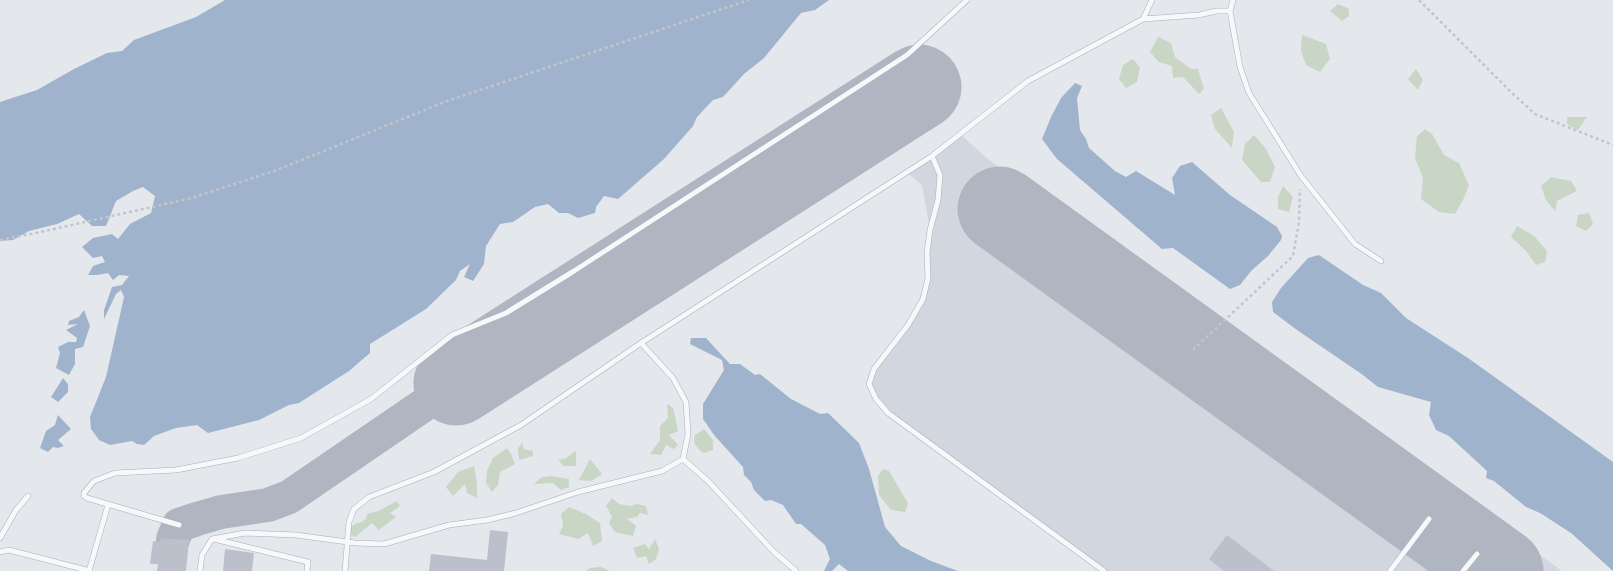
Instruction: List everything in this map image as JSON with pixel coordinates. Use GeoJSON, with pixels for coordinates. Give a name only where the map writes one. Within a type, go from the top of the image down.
{"type":"FeatureCollection","features":[{"type":"Feature","properties":{"kind":"lane"},"geometry":{"type":"LineString","coordinates":[[179,526],[87,498],[84,496],[84,493],[94,480],[115,473],[176,470],[238,458],[301,438],[371,399],[452,335],[506,313],[574,271],[907,55],[966,0]]}},
{"type":"Feature","properties":{"kind":"lane"},"geometry":{"type":"LineString","coordinates":[[1143,19],[1152,0]]}},
{"type":"Feature","properties":{"kind":"lane"},"geometry":{"type":"LineString","coordinates":[[1233,0],[1230,11],[1240,67],[1249,93],[1301,176],[1355,244],[1381,261]]}},
{"type":"Feature","properties":{"kind":"lane"},"geometry":{"type":"LineString","coordinates":[[345,571],[349,522],[354,509],[369,497],[434,472],[521,425],[641,343],[932,156],[1028,81],[1143,19],[1216,11],[1230,11]]}},
{"type":"Feature","properties":{"kind":"lane"},"geometry":{"type":"LineString","coordinates":[[932,156],[940,175],[938,200],[930,230],[927,252],[928,278],[923,299],[908,325],[874,369],[869,384],[876,399],[888,413],[1104,571]]}},
{"type":"Feature","properties":{"kind":"lane"},"geometry":{"type":"LineString","coordinates":[[200,571],[202,555],[212,539],[245,533],[296,535],[347,542],[384,544],[449,524],[487,520],[516,513],[578,492],[662,471],[683,459],[688,434],[686,402],[673,378],[641,343]]}},
{"type":"Feature","properties":{"kind":"lane"},"geometry":{"type":"LineString","coordinates":[[683,459],[708,481],[774,552],[796,571]]}},
{"type":"Feature","properties":{"kind":"lane"},"geometry":{"type":"LineString","coordinates":[[0,538],[16,510],[28,496]]}},
{"type":"Feature","properties":{"kind":"lane"},"geometry":{"type":"LineString","coordinates":[[0,552],[9,550],[90,571],[108,504]]}},
{"type":"Feature","properties":{"kind":"lane"},"geometry":{"type":"LineString","coordinates":[[1390,571],[1429,519]]}},
{"type":"Feature","properties":{"kind":"lane"},"geometry":{"type":"LineString","coordinates":[[212,539],[308,562],[307,571]]}},
{"type":"Feature","properties":{"kind":"lane"},"geometry":{"type":"LineString","coordinates":[[1463,571],[1477,554]]}},
{"type":"Feature","properties":{"kind":"path"},"geometry":{"type":"LineString","coordinates":[[0,240],[192,198],[277,170],[447,101],[750,0]]}},
{"type":"Feature","properties":{"kind":"path"},"geometry":{"type":"LineString","coordinates":[[1419,0],[1535,114],[1613,145]]}},
{"type":"Feature","properties":{"kind":"path"},"geometry":{"type":"LineString","coordinates":[[1193,350],[1260,285],[1293,256],[1299,222],[1301,176]]}},
{"type":"Feature","properties":{"kind":"shaded area"},"geometry":{"type":"Polygon","coordinates":[[[960,134],[989,160],[1562,571],[1102,571],[885,410],[869,384],[884,355],[923,299],[928,267],[930,230],[922,185],[907,172],[960,134]]]}},
{"type":"Feature","properties":{"kind":"green space"},"geometry":{"type":"Polygon","coordinates":[[[1338,4],[1349,9],[1349,16],[1342,21],[1330,11],[1338,4]]]}},
{"type":"Feature","properties":{"kind":"green space"},"geometry":{"type":"Polygon","coordinates":[[[1302,35],[1326,44],[1330,59],[1320,72],[1306,65],[1301,51],[1302,35]]]}},
{"type":"Feature","properties":{"kind":"green space"},"geometry":{"type":"Polygon","coordinates":[[[1158,37],[1171,43],[1175,57],[1191,69],[1198,69],[1204,89],[1199,94],[1183,77],[1173,78],[1172,66],[1159,62],[1150,52],[1158,37]]]}},
{"type":"Feature","properties":{"kind":"green space"},"geometry":{"type":"Polygon","coordinates":[[[1133,59],[1140,67],[1137,82],[1126,88],[1119,79],[1123,65],[1133,59]]]}},
{"type":"Feature","properties":{"kind":"green space"},"geometry":{"type":"Polygon","coordinates":[[[1416,69],[1423,80],[1418,90],[1408,79],[1416,69]]]}},
{"type":"Feature","properties":{"kind":"green space"},"geometry":{"type":"Polygon","coordinates":[[[1221,108],[1234,132],[1232,148],[1215,129],[1211,115],[1221,108]]]}},
{"type":"Feature","properties":{"kind":"green space"},"geometry":{"type":"Polygon","coordinates":[[[1567,117],[1587,117],[1578,130],[1567,124],[1567,117]]]}},
{"type":"Feature","properties":{"kind":"green space"},"geometry":{"type":"Polygon","coordinates":[[[1425,129],[1432,134],[1444,155],[1459,163],[1469,185],[1455,214],[1439,212],[1421,199],[1423,178],[1415,158],[1417,136],[1425,129]]]}},
{"type":"Feature","properties":{"kind":"green space"},"geometry":{"type":"Polygon","coordinates":[[[1254,135],[1266,149],[1275,167],[1270,182],[1261,182],[1242,160],[1245,144],[1254,135]]]}},
{"type":"Feature","properties":{"kind":"green space"},"geometry":{"type":"Polygon","coordinates":[[[1551,177],[1571,181],[1577,191],[1557,201],[1555,211],[1546,200],[1541,186],[1551,177]]]}},
{"type":"Feature","properties":{"kind":"green space"},"geometry":{"type":"Polygon","coordinates":[[[1283,186],[1293,197],[1289,212],[1278,209],[1278,197],[1283,186]]]}},
{"type":"Feature","properties":{"kind":"green space"},"geometry":{"type":"Polygon","coordinates":[[[1589,213],[1593,224],[1586,231],[1576,226],[1578,215],[1589,213]]]}},
{"type":"Feature","properties":{"kind":"green space"},"geometry":{"type":"Polygon","coordinates":[[[1517,226],[1534,236],[1547,251],[1545,262],[1536,265],[1526,251],[1511,237],[1517,226]]]}},
{"type":"Feature","properties":{"kind":"green space"},"geometry":{"type":"Polygon","coordinates":[[[667,404],[673,408],[678,431],[669,435],[678,445],[674,449],[666,445],[661,455],[650,454],[660,440],[660,426],[668,418],[667,404]]]}},
{"type":"Feature","properties":{"kind":"green space"},"geometry":{"type":"Polygon","coordinates":[[[704,429],[713,440],[713,450],[703,453],[695,445],[694,436],[704,429]]]}},
{"type":"Feature","properties":{"kind":"green space"},"geometry":{"type":"Polygon","coordinates":[[[522,443],[524,449],[533,451],[533,456],[519,460],[518,448],[522,443]]]}},
{"type":"Feature","properties":{"kind":"green space"},"geometry":{"type":"Polygon","coordinates":[[[507,448],[515,464],[500,472],[498,485],[492,492],[486,483],[487,471],[493,458],[507,448]]]}},
{"type":"Feature","properties":{"kind":"green space"},"geometry":{"type":"Polygon","coordinates":[[[576,451],[576,466],[564,466],[558,460],[566,458],[576,451]]]}},
{"type":"Feature","properties":{"kind":"green space"},"geometry":{"type":"Polygon","coordinates":[[[590,459],[602,474],[591,481],[579,480],[590,459]]]}},
{"type":"Feature","properties":{"kind":"green space"},"geometry":{"type":"Polygon","coordinates":[[[474,466],[477,483],[477,498],[467,493],[465,484],[453,496],[446,487],[458,472],[474,466]]]}},
{"type":"Feature","properties":{"kind":"green space"},"geometry":{"type":"Polygon","coordinates":[[[883,469],[889,471],[908,503],[905,512],[891,510],[879,495],[878,476],[883,469]]]}},
{"type":"Feature","properties":{"kind":"green space"},"geometry":{"type":"Polygon","coordinates":[[[552,476],[569,479],[569,487],[561,490],[553,483],[534,484],[542,477],[552,476]]]}},
{"type":"Feature","properties":{"kind":"green space"},"geometry":{"type":"Polygon","coordinates":[[[612,498],[619,504],[630,506],[637,504],[646,506],[648,515],[640,513],[637,517],[627,519],[636,526],[633,536],[615,532],[609,523],[612,517],[606,506],[612,498]]]}},
{"type":"Feature","properties":{"kind":"green space"},"geometry":{"type":"Polygon","coordinates":[[[397,501],[400,506],[390,513],[396,517],[379,530],[372,523],[355,537],[348,533],[347,529],[366,519],[367,514],[378,511],[397,501]]]}},
{"type":"Feature","properties":{"kind":"green space"},"geometry":{"type":"Polygon","coordinates":[[[569,507],[586,514],[600,523],[602,541],[593,546],[588,533],[578,539],[559,534],[563,526],[561,514],[569,507]]]}},
{"type":"Feature","properties":{"kind":"green space"},"geometry":{"type":"Polygon","coordinates":[[[655,539],[659,549],[656,559],[649,564],[646,556],[637,558],[633,548],[645,544],[649,549],[655,539]]]}},
{"type":"Feature","properties":{"kind":"green space"},"geometry":{"type":"Polygon","coordinates":[[[601,567],[610,571],[586,571],[590,568],[601,567]]]}},
{"type":"Feature","properties":{"kind":"water"},"geometry":{"type":"Polygon","coordinates":[[[225,0],[829,0],[815,10],[801,13],[764,58],[744,74],[723,97],[713,100],[697,117],[693,126],[664,159],[618,199],[604,196],[596,207],[595,213],[578,218],[568,213],[559,213],[548,204],[535,207],[513,222],[500,224],[486,246],[484,264],[473,281],[464,277],[470,264],[460,271],[456,280],[426,309],[370,344],[370,353],[349,371],[299,403],[289,405],[259,420],[208,433],[197,425],[176,428],[154,436],[144,445],[137,444],[132,441],[110,445],[99,440],[91,429],[90,417],[106,377],[124,297],[121,290],[116,294],[104,319],[104,310],[112,287],[122,285],[129,276],[119,275],[113,280],[108,273],[88,275],[93,266],[105,262],[102,256],[93,258],[82,247],[93,238],[112,234],[118,239],[130,224],[151,213],[155,196],[143,187],[116,201],[106,226],[92,226],[79,214],[57,224],[29,231],[13,240],[0,241],[0,102],[37,90],[74,69],[107,53],[122,51],[134,40],[196,17],[225,0]]]}},
{"type":"Feature","properties":{"kind":"water"},"geometry":{"type":"Polygon","coordinates":[[[1075,83],[1082,86],[1077,98],[1080,130],[1086,139],[1089,148],[1115,171],[1126,177],[1136,171],[1175,195],[1172,178],[1180,166],[1192,162],[1230,195],[1277,227],[1282,236],[1281,240],[1268,256],[1251,271],[1240,285],[1230,289],[1173,248],[1162,249],[1057,159],[1042,139],[1061,98],[1075,83]]]}},
{"type":"Feature","properties":{"kind":"water"},"geometry":{"type":"Polygon","coordinates":[[[1319,255],[1363,285],[1381,293],[1406,318],[1468,358],[1613,462],[1613,571],[1571,533],[1540,513],[1526,507],[1494,481],[1486,478],[1487,471],[1449,436],[1436,430],[1429,415],[1431,402],[1378,387],[1273,312],[1272,302],[1281,288],[1308,258],[1319,255]]]}},
{"type":"Feature","properties":{"kind":"water"},"geometry":{"type":"Polygon","coordinates":[[[84,310],[90,326],[83,347],[75,349],[75,364],[69,375],[56,368],[60,353],[58,347],[68,342],[76,342],[77,338],[66,330],[78,324],[68,325],[69,321],[79,317],[84,310]]]}},
{"type":"Feature","properties":{"kind":"water"},"geometry":{"type":"Polygon","coordinates":[[[691,338],[706,338],[730,364],[740,364],[755,375],[760,374],[791,399],[820,414],[828,413],[859,443],[869,469],[885,527],[901,546],[931,561],[958,571],[848,571],[839,564],[832,571],[824,571],[830,559],[825,545],[801,524],[796,524],[783,505],[771,500],[765,501],[754,490],[751,482],[744,475],[743,467],[714,435],[703,419],[703,404],[724,370],[722,360],[690,344],[691,338]]]}},
{"type":"Feature","properties":{"kind":"water"},"geometry":{"type":"Polygon","coordinates":[[[63,378],[68,384],[68,392],[58,402],[51,397],[63,378]]]}},
{"type":"Feature","properties":{"kind":"water"},"geometry":{"type":"Polygon","coordinates":[[[58,415],[71,429],[58,440],[64,446],[58,448],[53,447],[48,452],[40,448],[46,431],[55,425],[58,415]]]}},
{"type":"Feature","properties":{"kind":"building"},"geometry":{"type":"Polygon","coordinates":[[[490,530],[508,532],[504,571],[429,571],[431,554],[487,560],[490,530]]]}},
{"type":"Feature","properties":{"kind":"building"},"geometry":{"type":"Polygon","coordinates":[[[1227,535],[1274,571],[1224,571],[1209,559],[1227,535]]]}},
{"type":"Feature","properties":{"kind":"building"},"geometry":{"type":"Polygon","coordinates":[[[161,538],[189,540],[186,571],[157,571],[158,564],[150,564],[153,541],[160,542],[161,538]]]}},
{"type":"Feature","properties":{"kind":"building"},"geometry":{"type":"Polygon","coordinates":[[[225,549],[254,553],[252,571],[223,571],[225,549]]]}},
{"type":"Feature","properties":{"kind":"taxiway"},"geometry":{"type":"LineString","coordinates":[[173,539],[179,525],[221,512],[268,505],[289,497],[456,383]]}},
{"type":"Feature","properties":{"kind":"runway"},"geometry":{"type":"LineString","coordinates":[[456,383],[919,87]]}},
{"type":"Feature","properties":{"kind":"runway"},"geometry":{"type":"LineString","coordinates":[[1000,209],[1501,571]]}}]}
